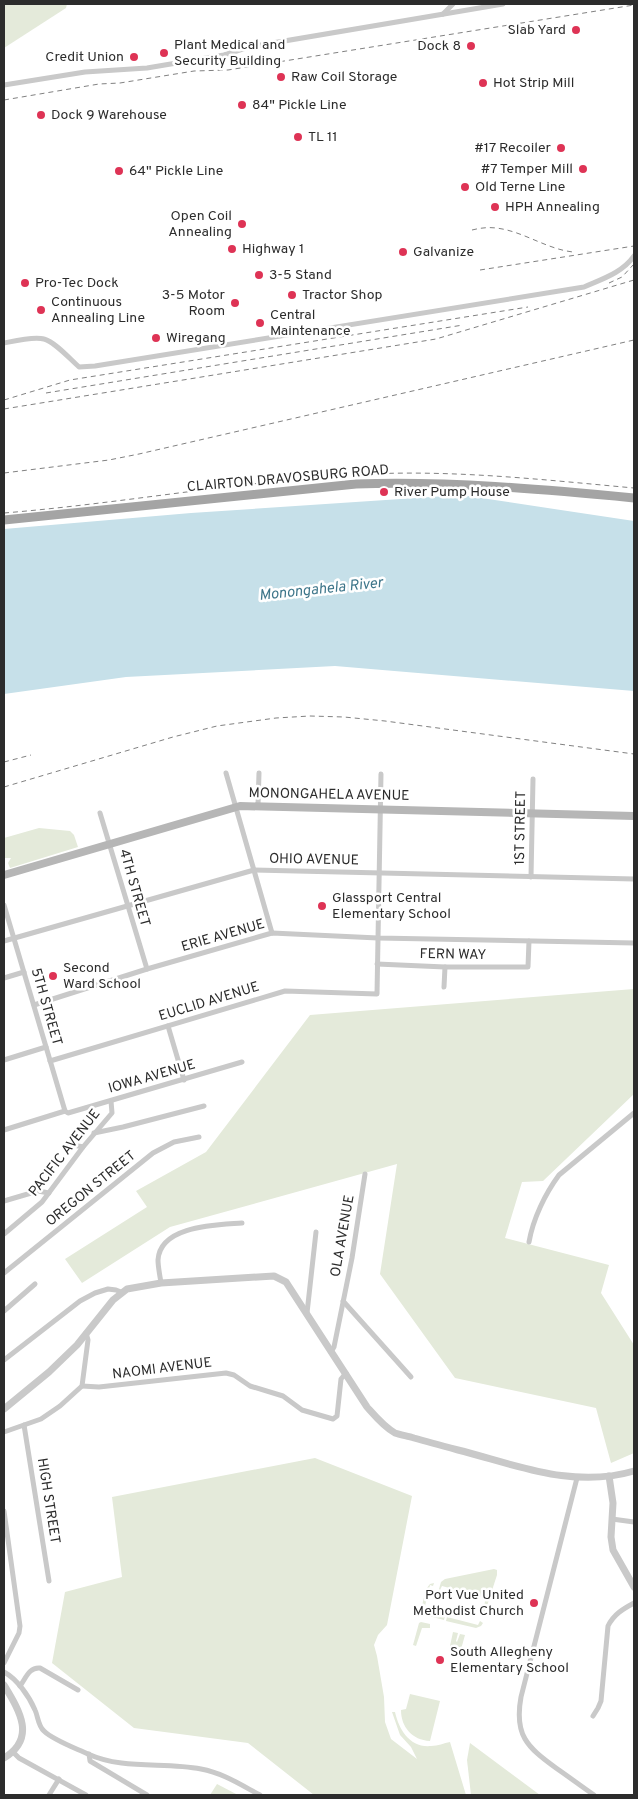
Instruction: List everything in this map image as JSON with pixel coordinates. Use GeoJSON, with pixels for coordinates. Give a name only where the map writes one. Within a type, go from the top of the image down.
{"type":"FeatureCollection","features":[{"type":"Feature","properties":{"kind":"main road","name":"CLAIRTON DRAVOSBURG ROAD"},"geometry":{"type":"LineString","coordinates":[[4,520],[356,484],[462,485],[634,498]]}},
{"type":"Feature","properties":{"kind":"main road","name":"MONONGAHELA AVENUE"},"geometry":{"type":"LineString","coordinates":[[4,875],[235,807],[258,806],[634,816]]}},
{"type":"Feature","properties":{"kind":"street"},"geometry":{"type":"LineString","coordinates":[[443,14],[453,4]]}},
{"type":"Feature","properties":{"kind":"street"},"geometry":{"type":"LineString","coordinates":[[4,84],[85,72],[147,68],[224,55],[258,45],[503,4]]}},
{"type":"Feature","properties":{"kind":"street"},"geometry":{"type":"LineString","coordinates":[[4,343],[27,339],[44,339],[62,351],[79,367],[95,366],[584,287],[607,278],[622,269],[634,256]]}},
{"type":"Feature","properties":{"kind":"street"},"geometry":{"type":"LineString","coordinates":[[258,806],[259,773]]}},
{"type":"Feature","properties":{"kind":"street"},"geometry":{"type":"LineString","coordinates":[[226,774],[272,933]]}},
{"type":"Feature","properties":{"kind":"street"},"geometry":{"type":"LineString","coordinates":[[377,964],[381,774]]}},
{"type":"Feature","properties":{"kind":"street","name":"1ST STREET"},"geometry":{"type":"LineString","coordinates":[[531,877],[533,778]]}},
{"type":"Feature","properties":{"kind":"street","name":"4TH STREET"},"geometry":{"type":"LineString","coordinates":[[100,813],[147,969]]}},
{"type":"Feature","properties":{"kind":"street","name":"OHIO AVENUE"},"geometry":{"type":"LineString","coordinates":[[4,941],[254,870],[634,879]]}},
{"type":"Feature","properties":{"kind":"street","name":"5TH STREET"},"geometry":{"type":"LineString","coordinates":[[4,905],[67,1112]]}},
{"type":"Feature","properties":{"kind":"street","name":"ERIE AVENUE"},"geometry":{"type":"LineString","coordinates":[[34,1005],[147,969],[272,933],[378,938],[634,943]]}},
{"type":"Feature","properties":{"kind":"street","name":"FERN WAY"},"geometry":{"type":"LineString","coordinates":[[377,964],[445,967],[528,967],[529,941]]}},
{"type":"Feature","properties":{"kind":"street","name":"EUCLID AVENUE"},"geometry":{"type":"LineString","coordinates":[[50,1061],[285,991],[377,994],[377,964]]}},
{"type":"Feature","properties":{"kind":"street"},"geometry":{"type":"LineString","coordinates":[[444,987],[445,967]]}},
{"type":"Feature","properties":{"kind":"street"},"geometry":{"type":"LineString","coordinates":[[4,978],[24,972]]}},
{"type":"Feature","properties":{"kind":"street"},"geometry":{"type":"LineString","coordinates":[[168,1026],[184,1080]]}},
{"type":"Feature","properties":{"kind":"street"},"geometry":{"type":"LineString","coordinates":[[4,1060],[46,1047]]}},
{"type":"Feature","properties":{"kind":"street","name":"IOWA AVENUE"},"geometry":{"type":"LineString","coordinates":[[4,1130],[111,1101],[242,1062]]}},
{"type":"Feature","properties":{"kind":"street","name":"PACIFIC AVENUE"},"geometry":{"type":"LineString","coordinates":[[4,1234],[42,1202],[94,1133],[112,1113],[111,1101]]}},
{"type":"Feature","properties":{"kind":"street"},"geometry":{"type":"LineString","coordinates":[[94,1133],[204,1106]]}},
{"type":"Feature","properties":{"kind":"street"},"geometry":{"type":"LineString","coordinates":[[529,1242],[531,1229],[552,1184],[560,1175],[634,1113]]}},
{"type":"Feature","properties":{"kind":"street","name":"OREGON STREET"},"geometry":{"type":"LineString","coordinates":[[4,1273],[153,1154],[174,1142],[199,1137]]}},
{"type":"Feature","properties":{"kind":"street"},"geometry":{"type":"LineString","coordinates":[[74,1145],[83,1147]]}},
{"type":"Feature","properties":{"kind":"street","name":"OLA AVENUE"},"geometry":{"type":"LineString","coordinates":[[331,1352],[334,1347],[352,1258],[365,1174]]}},
{"type":"Feature","properties":{"kind":"street"},"geometry":{"type":"LineString","coordinates":[[4,1201],[38,1191],[49,1193]]}},
{"type":"Feature","properties":{"kind":"street"},"geometry":{"type":"LineString","coordinates":[[161,1284],[158,1258],[163,1247],[174,1235],[196,1227],[242,1223]]}},
{"type":"Feature","properties":{"kind":"street"},"geometry":{"type":"LineString","coordinates":[[307,1313],[316,1232]]}},
{"type":"Feature","properties":{"kind":"street"},"geometry":{"type":"LineString","coordinates":[[4,1409],[49,1372],[122,1292],[134,1287],[161,1284],[274,1276],[286,1282],[378,1421],[395,1433],[550,1474],[577,1478],[609,1476],[634,1471]]}},
{"type":"Feature","properties":{"kind":"street"},"geometry":{"type":"LineString","coordinates":[[4,1310],[35,1284]]}},
{"type":"Feature","properties":{"kind":"street"},"geometry":{"type":"LineString","coordinates":[[4,1360],[80,1302],[95,1293],[108,1289],[122,1292]]}},
{"type":"Feature","properties":{"kind":"street"},"geometry":{"type":"LineString","coordinates":[[343,1301],[411,1377]]}},
{"type":"Feature","properties":{"kind":"street"},"geometry":{"type":"LineString","coordinates":[[4,1432],[41,1418],[60,1406],[82,1386],[88,1340],[86,1333]]}},
{"type":"Feature","properties":{"kind":"street","name":"NAOMI AVENUE"},"geometry":{"type":"LineString","coordinates":[[82,1386],[98,1387],[226,1373],[234,1375],[250,1386],[283,1396],[302,1410],[333,1420],[337,1416],[341,1378],[346,1373]]}},
{"type":"Feature","properties":{"kind":"street","name":"HIGH STREET"},"geometry":{"type":"LineString","coordinates":[[24,1425],[50,1581]]}},
{"type":"Feature","properties":{"kind":"street"},"geometry":{"type":"LineString","coordinates":[[609,1476],[613,1503],[611,1537],[613,1550],[634,1587]]}},
{"type":"Feature","properties":{"kind":"street"},"geometry":{"type":"LineString","coordinates":[[577,1478],[521,1697],[518,1718],[523,1735],[533,1749],[594,1795]]}},
{"type":"Feature","properties":{"kind":"street"},"geometry":{"type":"LineString","coordinates":[[4,1512],[20,1626],[19,1633],[4,1662]]}},
{"type":"Feature","properties":{"kind":"street"},"geometry":{"type":"LineString","coordinates":[[612,1520],[634,1522]]}},
{"type":"Feature","properties":{"kind":"street"},"geometry":{"type":"LineString","coordinates":[[593,1716],[601,1701],[608,1626],[614,1616],[634,1603]]}},
{"type":"Feature","properties":{"kind":"street"},"geometry":{"type":"LineString","coordinates":[[20,1686],[31,1669],[35,1667],[78,1690]]}},
{"type":"Feature","properties":{"kind":"street"},"geometry":{"type":"LineString","coordinates":[[4,1672],[20,1686],[31,1702],[40,1726],[44,1731],[89,1754],[105,1760],[129,1764],[174,1766],[209,1771],[230,1778],[260,1795]]}},
{"type":"Feature","properties":{"kind":"street"},"geometry":{"type":"LineString","coordinates":[[4,1685],[17,1708],[23,1726],[22,1734],[13,1752],[4,1758]]}},
{"type":"Feature","properties":{"kind":"street"},"geometry":{"type":"LineString","coordinates":[[13,1752],[20,1758],[86,1795]]}},
{"type":"Feature","properties":{"kind":"street"},"geometry":{"type":"LineString","coordinates":[[89,1754],[90,1761],[147,1795]]}},
{"type":"Feature","properties":{"kind":"street"},"geometry":{"type":"LineString","coordinates":[[50,1795],[59,1779]]}},
{"type":"Feature","properties":{"kind":"green space"},"geometry":{"type":"Polygon","coordinates":[[[4,4],[67,4],[66,8],[4,48],[4,4]]]}},
{"type":"Feature","properties":{"kind":"green space"},"geometry":{"type":"Polygon","coordinates":[[[39,828],[70,831],[74,835],[78,847],[10,868],[8,863],[11,858],[4,858],[4,838],[39,828]]]}},
{"type":"Feature","properties":{"kind":"green space"},"geometry":{"type":"Polygon","coordinates":[[[634,989],[634,1094],[543,1181],[522,1182],[505,1238],[609,1265],[601,1293],[634,1345],[634,1453],[611,1463],[596,1408],[455,1378],[380,1274],[397,1164],[170,1227],[82,1283],[65,1259],[147,1207],[136,1191],[206,1152],[310,1015],[634,989]]]}},
{"type":"Feature","properties":{"kind":"green space"},"geometry":{"type":"Polygon","coordinates":[[[315,1458],[412,1496],[387,1625],[378,1635],[374,1645],[384,1697],[385,1722],[391,1739],[417,1759],[411,1747],[400,1735],[392,1712],[395,1712],[399,1725],[411,1741],[424,1746],[434,1746],[450,1742],[466,1795],[314,1795],[248,1743],[134,1728],[52,1663],[65,1592],[122,1577],[112,1497],[315,1458]]]}},
{"type":"Feature","properties":{"kind":"green space"},"geometry":{"type":"Polygon","coordinates":[[[497,1570],[497,1575],[484,1615],[482,1613],[486,1598],[442,1586],[439,1589],[441,1582],[445,1579],[497,1570]]]}},
{"type":"Feature","properties":{"kind":"green space"},"geometry":{"type":"Polygon","coordinates":[[[434,1583],[433,1586],[430,1585],[425,1606],[428,1607],[428,1612],[445,1616],[444,1620],[425,1615],[421,1610],[426,1589],[430,1584],[434,1583]]]}},
{"type":"Feature","properties":{"kind":"green space"},"geometry":{"type":"Polygon","coordinates":[[[447,1617],[478,1625],[480,1621],[483,1623],[476,1628],[446,1621],[447,1617]]]}},
{"type":"Feature","properties":{"kind":"green space"},"geometry":{"type":"Polygon","coordinates":[[[419,1623],[430,1624],[430,1628],[422,1628],[416,1646],[413,1645],[419,1623]]]}},
{"type":"Feature","properties":{"kind":"green space"},"geometry":{"type":"Polygon","coordinates":[[[453,1632],[458,1633],[457,1642],[460,1634],[465,1635],[460,1653],[456,1652],[456,1648],[450,1646],[453,1632]]]}},
{"type":"Feature","properties":{"kind":"green space"},"geometry":{"type":"Polygon","coordinates":[[[410,1694],[440,1701],[430,1741],[418,1738],[405,1727],[401,1710],[406,1709],[410,1694]]]}},
{"type":"Feature","properties":{"kind":"green space"},"geometry":{"type":"Polygon","coordinates":[[[470,1743],[540,1795],[471,1795],[467,1760],[470,1743]]]}},
{"type":"Feature","properties":{"kind":"green space"},"geometry":{"type":"Polygon","coordinates":[[[217,1784],[238,1795],[210,1795],[217,1784]]]}},
{"type":"Feature","properties":{"kind":"water","name":"Monongahela River"},"geometry":{"type":"Polygon","coordinates":[[[461,495],[634,521],[634,691],[335,666],[126,677],[4,694],[4,529],[191,513],[461,495]]]}},
{"type":"Feature","properties":{"kind":"railway"},"geometry":{"type":"LineString","coordinates":[[4,100],[194,71],[228,70],[634,5]]}},
{"type":"Feature","properties":{"kind":"railway"},"geometry":{"type":"LineString","coordinates":[[472,230],[481,228],[506,230],[573,252]]}},
{"type":"Feature","properties":{"kind":"railway"},"geometry":{"type":"LineString","coordinates":[[480,270],[634,246]]}},
{"type":"Feature","properties":{"kind":"railway"},"geometry":{"type":"LineString","coordinates":[[609,283],[622,277],[634,264]]}},
{"type":"Feature","properties":{"kind":"railway"},"geometry":{"type":"LineString","coordinates":[[4,409],[436,339],[634,280]]}},
{"type":"Feature","properties":{"kind":"railway"},"geometry":{"type":"LineString","coordinates":[[4,400],[70,380],[528,307]]}},
{"type":"Feature","properties":{"kind":"railway"},"geometry":{"type":"LineString","coordinates":[[46,393],[463,325]]}},
{"type":"Feature","properties":{"kind":"railway"},"geometry":{"type":"LineString","coordinates":[[4,473],[109,460],[139,454],[634,340]]}},
{"type":"Feature","properties":{"kind":"railway"},"geometry":{"type":"LineString","coordinates":[[4,513],[95,504],[278,481],[369,474],[436,473],[634,488]]}},
{"type":"Feature","properties":{"kind":"railway"},"geometry":{"type":"LineString","coordinates":[[4,787],[173,737],[217,726],[276,718],[310,716],[385,721],[634,754]]}},
{"type":"Feature","properties":{"kind":"railway"},"geometry":{"type":"LineString","coordinates":[[4,762],[31,755]]}},
{"type":"Feature","properties":{"kind":"place","name":"Slab Yard"},"geometry":{"type":"Point","coordinates":[576,30]}},
{"type":"Feature","properties":{"kind":"place","name":"Dock 8"},"geometry":{"type":"Point","coordinates":[471,46]}},
{"type":"Feature","properties":{"kind":"place","name":"Plant Medical and Security Building"},"geometry":{"type":"Point","coordinates":[164,53]}},
{"type":"Feature","properties":{"kind":"place","name":"Credit Union"},"geometry":{"type":"Point","coordinates":[134,57]}},
{"type":"Feature","properties":{"kind":"place","name":"Raw Coil Storage"},"geometry":{"type":"Point","coordinates":[281,77]}},
{"type":"Feature","properties":{"kind":"place","name":"Hot Strip Mill"},"geometry":{"type":"Point","coordinates":[483,83]}},
{"type":"Feature","properties":{"kind":"place","name":"84\" Pickle Line"},"geometry":{"type":"Point","coordinates":[242,105]}},
{"type":"Feature","properties":{"kind":"place","name":"Dock 9 Warehouse"},"geometry":{"type":"Point","coordinates":[41,115]}},
{"type":"Feature","properties":{"kind":"place","name":"TL 11"},"geometry":{"type":"Point","coordinates":[298,137]}},
{"type":"Feature","properties":{"kind":"place","name":"#17 Recoiler"},"geometry":{"type":"Point","coordinates":[561,148]}},
{"type":"Feature","properties":{"kind":"place","name":"#7 Temper Mill"},"geometry":{"type":"Point","coordinates":[583,169]}},
{"type":"Feature","properties":{"kind":"place","name":"64\" Pickle Line"},"geometry":{"type":"Point","coordinates":[119,171]}},
{"type":"Feature","properties":{"kind":"place","name":"Old Terne Line"},"geometry":{"type":"Point","coordinates":[465,187]}},
{"type":"Feature","properties":{"kind":"place","name":"HPH Annealing"},"geometry":{"type":"Point","coordinates":[495,207]}},
{"type":"Feature","properties":{"kind":"place","name":"Open Coil Annealing"},"geometry":{"type":"Point","coordinates":[242,224]}},
{"type":"Feature","properties":{"kind":"place","name":"Highway 1"},"geometry":{"type":"Point","coordinates":[232,249]}},
{"type":"Feature","properties":{"kind":"place","name":"Galvanize"},"geometry":{"type":"Point","coordinates":[403,252]}},
{"type":"Feature","properties":{"kind":"place","name":"3-5 Stand"},"geometry":{"type":"Point","coordinates":[259,275]}},
{"type":"Feature","properties":{"kind":"place","name":"Pro-Tec Dock"},"geometry":{"type":"Point","coordinates":[25,283]}},
{"type":"Feature","properties":{"kind":"place","name":"Tractor Shop"},"geometry":{"type":"Point","coordinates":[292,295]}},
{"type":"Feature","properties":{"kind":"place","name":"3-5 Motor Room"},"geometry":{"type":"Point","coordinates":[235,303]}},
{"type":"Feature","properties":{"kind":"place","name":"Continuous Annealing Line"},"geometry":{"type":"Point","coordinates":[41,310]}},
{"type":"Feature","properties":{"kind":"place","name":"Central Maintenance"},"geometry":{"type":"Point","coordinates":[260,323]}},
{"type":"Feature","properties":{"kind":"place","name":"Wiregang"},"geometry":{"type":"Point","coordinates":[156,338]}},
{"type":"Feature","properties":{"kind":"place","name":"River Pump House"},"geometry":{"type":"Point","coordinates":[384,492]}},
{"type":"Feature","properties":{"kind":"place","name":"Glassport Central Elementary School"},"geometry":{"type":"Point","coordinates":[322,906]}},
{"type":"Feature","properties":{"kind":"place","name":"Second Ward School"},"geometry":{"type":"Point","coordinates":[53,976]}},
{"type":"Feature","properties":{"kind":"place","name":"Port Vue United Methodist Church"},"geometry":{"type":"Point","coordinates":[534,1603]}},
{"type":"Feature","properties":{"kind":"place","name":"South Allegheny Elementary School"},"geometry":{"type":"Point","coordinates":[440,1660]}}]}
